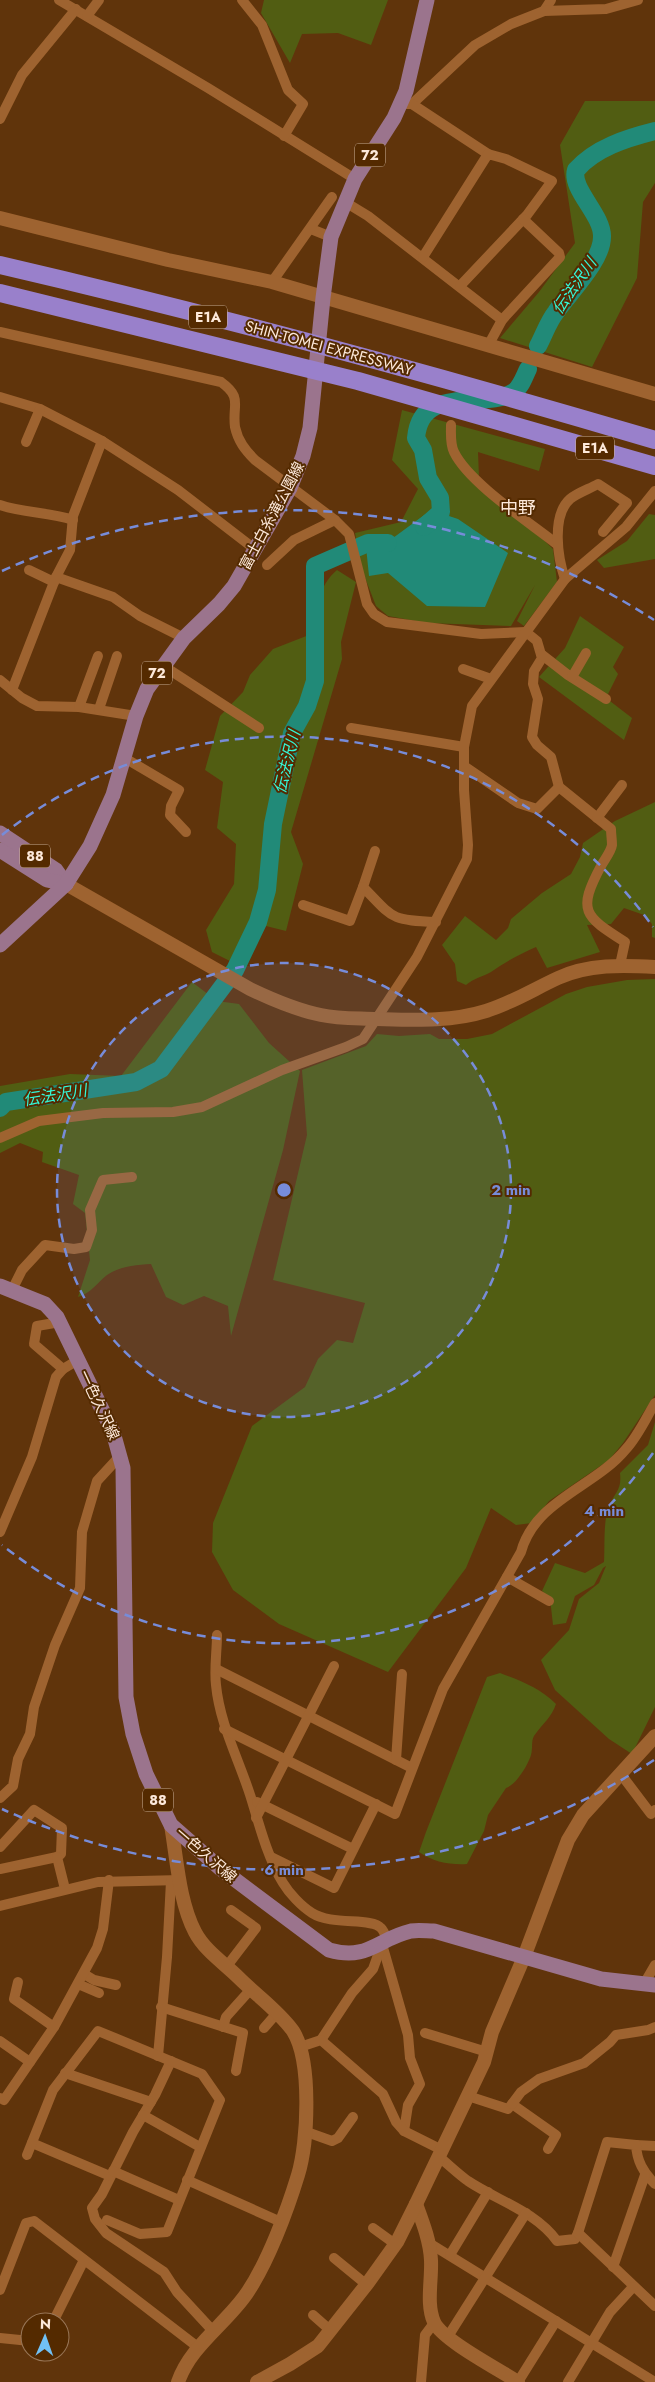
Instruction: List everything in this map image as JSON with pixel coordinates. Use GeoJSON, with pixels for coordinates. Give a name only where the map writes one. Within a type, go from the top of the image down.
{"type":"FeatureCollection","features":[{"type":"Feature","properties":{"kind":"highway","name":"SHIN-TOMEI EXPRESSWAY"},"geometry":{"type":"LineString","coordinates":[[0,265],[416,371],[655,440]]}},
{"type":"Feature","properties":{"kind":"highway","name":"SHIN-TOMEI EXPRESSWAY"},"geometry":{"type":"LineString","coordinates":[[0,293],[75,310],[406,394],[655,466]]}},
{"type":"Feature","properties":{"kind":"main road","name":"富士白糸滝公園線"},"geometry":{"type":"LineString","coordinates":[[0,945],[66,884],[90,846],[113,795],[136,716],[148,689],[162,665],[184,638],[219,604],[234,586],[290,488],[303,456],[310,428],[322,305],[338,199],[355,179],[406,104],[406,91],[427,0]]}},
{"type":"Feature","properties":{"kind":"main road","name":"88"},"geometry":{"type":"LineString","coordinates":[[0,833],[56,870],[66,884]]}},
{"type":"Feature","properties":{"kind":"main road","name":"88"},"geometry":{"type":"LineString","coordinates":[[0,850],[46,880],[66,884]]}},
{"type":"Feature","properties":{"kind":"main road","name":"一色久沢線"},"geometry":{"type":"LineString","coordinates":[[6,1288],[45,1304],[60,1322],[113,1432],[120,1456],[124,1488],[125,1678],[129,1718],[139,1757],[171,1826],[236,1881],[329,1950],[346,1955],[359,1953],[411,1931],[434,1931],[611,1982],[650,1985]]}},
{"type":"Feature","properties":{"kind":"street"},"geometry":{"type":"LineString","coordinates":[[59,0],[355,179]]}},
{"type":"Feature","properties":{"kind":"street"},"geometry":{"type":"LineString","coordinates":[[87,16],[99,0]]}},
{"type":"Feature","properties":{"kind":"street"},"geometry":{"type":"LineString","coordinates":[[242,0],[262,25],[288,90],[303,104],[284,136]]}},
{"type":"Feature","properties":{"kind":"street"},"geometry":{"type":"LineString","coordinates":[[544,11],[551,0]]}},
{"type":"Feature","properties":{"kind":"street"},"geometry":{"type":"LineString","coordinates":[[460,286],[523,219],[552,181],[506,159],[488,154],[406,104],[475,45],[511,24],[544,11],[606,9],[638,0]]}},
{"type":"Feature","properties":{"kind":"street"},"geometry":{"type":"LineString","coordinates":[[0,119],[22,75],[76,9]]}},
{"type":"Feature","properties":{"kind":"street"},"geometry":{"type":"LineString","coordinates":[[423,258],[488,154]]}},
{"type":"Feature","properties":{"kind":"street"},"geometry":{"type":"LineString","coordinates":[[272,282],[311,228],[338,199],[368,216],[502,320]]}},
{"type":"Feature","properties":{"kind":"street"},"geometry":{"type":"LineString","coordinates":[[0,218],[168,260],[272,282],[322,305],[489,344],[655,394]]}},
{"type":"Feature","properties":{"kind":"street"},"geometry":{"type":"LineString","coordinates":[[489,344],[502,320],[560,257],[559,253],[523,219]]}},
{"type":"Feature","properties":{"kind":"street"},"geometry":{"type":"LineString","coordinates":[[311,228],[331,237]]}},
{"type":"Feature","properties":{"kind":"street"},"geometry":{"type":"LineString","coordinates":[[0,332],[221,382],[231,389],[236,396],[236,428],[244,449],[290,488],[335,520],[349,534],[367,604],[374,614],[387,622],[481,634],[526,632],[537,641],[542,658],[534,670],[534,684],[538,699],[532,737],[537,745],[551,757],[559,787],[611,829],[612,846],[588,890],[586,905],[591,916],[602,928],[625,942],[620,965]]}},
{"type":"Feature","properties":{"kind":"street"},"geometry":{"type":"LineString","coordinates":[[0,397],[40,408],[102,441],[178,490],[256,550]]}},
{"type":"Feature","properties":{"kind":"street"},"geometry":{"type":"LineString","coordinates":[[26,442],[40,408]]}},
{"type":"Feature","properties":{"kind":"street"},"geometry":{"type":"LineString","coordinates":[[452,426],[453,451],[463,466],[476,480],[558,545]]}},
{"type":"Feature","properties":{"kind":"street"},"geometry":{"type":"LineString","coordinates":[[12,690],[55,580],[70,550],[73,520],[102,441]]}},
{"type":"Feature","properties":{"kind":"street"},"geometry":{"type":"LineString","coordinates":[[565,579],[560,564],[558,545],[560,516],[569,500],[598,484],[627,502],[603,532]]}},
{"type":"Feature","properties":{"kind":"street"},"geometry":{"type":"LineString","coordinates":[[0,1138],[39,1121],[103,1113],[172,1112],[202,1107],[282,1070],[363,1039],[416,958],[436,922],[466,859],[468,845],[464,747],[472,706],[565,579],[606,545],[653,498]]}},
{"type":"Feature","properties":{"kind":"street"},"geometry":{"type":"LineString","coordinates":[[0,505],[73,520]]}},
{"type":"Feature","properties":{"kind":"street"},"geometry":{"type":"LineString","coordinates":[[267,565],[294,540],[335,520]]}},
{"type":"Feature","properties":{"kind":"street"},"geometry":{"type":"LineString","coordinates":[[29,570],[113,598],[140,616],[184,638]]}},
{"type":"Feature","properties":{"kind":"street"},"geometry":{"type":"LineString","coordinates":[[572,677],[586,653]]}},
{"type":"Feature","properties":{"kind":"street"},"geometry":{"type":"LineString","coordinates":[[541,654],[572,677],[606,698]]}},
{"type":"Feature","properties":{"kind":"street"},"geometry":{"type":"LineString","coordinates":[[79,706],[98,656]]}},
{"type":"Feature","properties":{"kind":"street"},"geometry":{"type":"LineString","coordinates":[[99,709],[117,656]]}},
{"type":"Feature","properties":{"kind":"street"},"geometry":{"type":"LineString","coordinates":[[162,665],[259,728]]}},
{"type":"Feature","properties":{"kind":"street"},"geometry":{"type":"LineString","coordinates":[[463,669],[491,679]]}},
{"type":"Feature","properties":{"kind":"street"},"geometry":{"type":"LineString","coordinates":[[0,680],[37,706],[79,706],[136,716]]}},
{"type":"Feature","properties":{"kind":"street"},"geometry":{"type":"LineString","coordinates":[[351,728],[464,747]]}},
{"type":"Feature","properties":{"kind":"street"},"geometry":{"type":"LineString","coordinates":[[123,757],[179,790],[171,806],[170,815],[186,832]]}},
{"type":"Feature","properties":{"kind":"street"},"geometry":{"type":"LineString","coordinates":[[464,766],[518,803],[537,809],[559,787]]}},
{"type":"Feature","properties":{"kind":"street"},"geometry":{"type":"LineString","coordinates":[[597,818],[622,785]]}},
{"type":"Feature","properties":{"kind":"street"},"geometry":{"type":"LineString","coordinates":[[303,905],[350,921],[375,852]]}},
{"type":"Feature","properties":{"kind":"street"},"geometry":{"type":"LineString","coordinates":[[66,884],[250,989],[276,1002],[322,1016],[435,1020],[486,1012],[522,998],[559,977],[578,971],[620,965],[655,967]]}},
{"type":"Feature","properties":{"kind":"street"},"geometry":{"type":"LineString","coordinates":[[363,887],[393,917],[402,920],[436,922]]}},
{"type":"Feature","properties":{"kind":"street"},"geometry":{"type":"LineString","coordinates":[[6,1288],[45,1245],[74,1249],[86,1247],[92,1230],[90,1210],[103,1180],[132,1177]]}},
{"type":"Feature","properties":{"kind":"street"},"geometry":{"type":"LineString","coordinates":[[60,1322],[37,1326],[34,1344],[63,1369]]}},
{"type":"Feature","properties":{"kind":"street"},"geometry":{"type":"LineString","coordinates":[[0,1532],[32,1457],[56,1377],[63,1369],[78,1360]]}},
{"type":"Feature","properties":{"kind":"street"},"geometry":{"type":"LineString","coordinates":[[224,1729],[395,1814],[443,1689],[521,1552],[524,1538],[557,1502],[608,1467],[627,1449],[655,1403]]}},
{"type":"Feature","properties":{"kind":"street"},"geometry":{"type":"LineString","coordinates":[[0,1798],[13,1786],[18,1759],[30,1734],[34,1707],[54,1645],[80,1588],[82,1532],[96,1481],[120,1456]]}},
{"type":"Feature","properties":{"kind":"street"},"geometry":{"type":"LineString","coordinates":[[506,1577],[549,1601]]}},
{"type":"Feature","properties":{"kind":"street"},"geometry":{"type":"LineString","coordinates":[[217,1635],[216,1684],[224,1729],[252,1800],[256,1818],[283,1883],[297,1900],[312,1913],[326,1919],[346,1922],[372,1922],[381,1928],[408,2035],[410,2058],[420,2084],[408,2105],[404,2131]]}},
{"type":"Feature","properties":{"kind":"street"},"geometry":{"type":"LineString","coordinates":[[256,1818],[285,1758],[334,1666]]}},
{"type":"Feature","properties":{"kind":"street"},"geometry":{"type":"LineString","coordinates":[[216,1669],[412,1768]]}},
{"type":"Feature","properties":{"kind":"street"},"geometry":{"type":"LineString","coordinates":[[396,1760],[402,1674]]}},
{"type":"Feature","properties":{"kind":"street"},"geometry":{"type":"LineString","coordinates":[[257,2382],[318,2346],[366,2285],[395,2244],[468,2096],[487,2052],[499,2015],[524,1957],[568,1840],[583,1814],[655,1736]]}},
{"type":"Feature","properties":{"kind":"street"},"geometry":{"type":"LineString","coordinates":[[620,1773],[651,1814],[655,1810]]}},
{"type":"Feature","properties":{"kind":"street"},"geometry":{"type":"LineString","coordinates":[[252,1800],[264,1804],[353,1849]]}},
{"type":"Feature","properties":{"kind":"street"},"geometry":{"type":"LineString","coordinates":[[271,1857],[334,1888],[376,1804]]}},
{"type":"Feature","properties":{"kind":"street"},"geometry":{"type":"LineString","coordinates":[[0,1847],[34,1810],[62,1828],[61,1854],[57,1857],[0,1870]]}},
{"type":"Feature","properties":{"kind":"street"},"geometry":{"type":"LineString","coordinates":[[158,2056],[161,2008],[176,1880],[171,1826]]}},
{"type":"Feature","properties":{"kind":"street"},"geometry":{"type":"LineString","coordinates":[[57,1857],[65,1889]]}},
{"type":"Feature","properties":{"kind":"street"},"geometry":{"type":"LineString","coordinates":[[0,1906],[109,1880],[176,1880]]}},
{"type":"Feature","properties":{"kind":"street"},"geometry":{"type":"LineString","coordinates":[[0,2098],[4,2100],[54,2027],[97,1948],[103,1929],[109,1880]]}},
{"type":"Feature","properties":{"kind":"street"},"geometry":{"type":"LineString","coordinates":[[176,1880],[195,1932],[206,1949],[277,2013],[293,2032],[304,2057],[305,2076],[304,2148],[298,2174],[281,2222],[246,2294],[199,2348],[182,2371],[178,2382]]}},
{"type":"Feature","properties":{"kind":"street"},"geometry":{"type":"LineString","coordinates":[[227,1966],[256,1928],[231,1910]]}},
{"type":"Feature","properties":{"kind":"street"},"geometry":{"type":"LineString","coordinates":[[300,2047],[321,2040],[352,1993],[373,1969],[385,1942]]}},
{"type":"Feature","properties":{"kind":"street"},"geometry":{"type":"LineString","coordinates":[[650,1985],[655,1965]]}},
{"type":"Feature","properties":{"kind":"street"},"geometry":{"type":"LineString","coordinates":[[84,1974],[94,1980],[116,1985]]}},
{"type":"Feature","properties":{"kind":"street"},"geometry":{"type":"LineString","coordinates":[[18,1982],[14,1999],[54,2027]]}},
{"type":"Feature","properties":{"kind":"street"},"geometry":{"type":"LineString","coordinates":[[78,1984],[99,1993]]}},
{"type":"Feature","properties":{"kind":"street"},"geometry":{"type":"LineString","coordinates":[[223,2027],[226,2018],[251,1989]]}},
{"type":"Feature","properties":{"kind":"street"},"geometry":{"type":"LineString","coordinates":[[161,2008],[243,2033],[236,2072]]}},
{"type":"Feature","properties":{"kind":"street"},"geometry":{"type":"LineString","coordinates":[[264,2028],[277,2013]]}},
{"type":"Feature","properties":{"kind":"street"},"geometry":{"type":"LineString","coordinates":[[468,2096],[508,2109],[522,2092],[539,2079],[584,2064],[616,2035],[648,2030],[655,2027]]}},
{"type":"Feature","properties":{"kind":"street"},"geometry":{"type":"LineString","coordinates":[[26,2155],[53,2090],[98,2031],[202,2074],[220,2100],[167,2232],[140,2234],[107,2220]]}},
{"type":"Feature","properties":{"kind":"street"},"geometry":{"type":"LineString","coordinates":[[425,2033],[487,2052]]}},
{"type":"Feature","properties":{"kind":"street"},"geometry":{"type":"LineString","coordinates":[[321,2040],[383,2094],[396,2122],[404,2131],[440,2153],[468,2181],[526,2213],[548,2228],[557,2241],[574,2239],[578,2233],[607,2142],[655,2146]]}},
{"type":"Feature","properties":{"kind":"street"},"geometry":{"type":"LineString","coordinates":[[0,2041],[30,2062]]}},
{"type":"Feature","properties":{"kind":"street"},"geometry":{"type":"LineString","coordinates":[[170,2061],[151,2102],[111,2173],[102,2194],[92,2208],[94,2219],[113,2240],[148,2260],[164,2272],[177,2292],[213,2331]]}},
{"type":"Feature","properties":{"kind":"street"},"geometry":{"type":"LineString","coordinates":[[65,2073],[95,2079],[139,2093],[151,2102]]}},
{"type":"Feature","properties":{"kind":"street"},"geometry":{"type":"LineString","coordinates":[[512,2104],[556,2135],[548,2149]]}},
{"type":"Feature","properties":{"kind":"street"},"geometry":{"type":"LineString","coordinates":[[143,2115],[181,2132],[200,2147]]}},
{"type":"Feature","properties":{"kind":"street"},"geometry":{"type":"LineString","coordinates":[[304,2131],[332,2141],[338,2138],[353,2117]]}},
{"type":"Feature","properties":{"kind":"street"},"geometry":{"type":"LineString","coordinates":[[32,2143],[52,2147],[73,2155],[111,2173],[179,2200]]}},
{"type":"Feature","properties":{"kind":"street"},"geometry":{"type":"LineString","coordinates":[[636,2144],[637,2158],[645,2175],[655,2184]]}},
{"type":"Feature","properties":{"kind":"street"},"geometry":{"type":"LineString","coordinates":[[613,2267],[645,2175]]}},
{"type":"Feature","properties":{"kind":"street"},"geometry":{"type":"LineString","coordinates":[[187,2180],[281,2222]]}},
{"type":"Feature","properties":{"kind":"street"},"geometry":{"type":"LineString","coordinates":[[450,2255],[488,2192]]}},
{"type":"Feature","properties":{"kind":"street"},"geometry":{"type":"LineString","coordinates":[[416,2204],[429,2243],[431,2303],[434,2323],[448,2338],[512,2380],[556,2322]]}},
{"type":"Feature","properties":{"kind":"street"},"geometry":{"type":"LineString","coordinates":[[448,2338],[526,2213]]}},
{"type":"Feature","properties":{"kind":"street"},"geometry":{"type":"LineString","coordinates":[[0,2290],[26,2223],[34,2221],[199,2348]]}},
{"type":"Feature","properties":{"kind":"street"},"geometry":{"type":"LineString","coordinates":[[373,2228],[395,2244]]}},
{"type":"Feature","properties":{"kind":"street"},"geometry":{"type":"LineString","coordinates":[[578,2233],[633,2287],[654,2304]]}},
{"type":"Feature","properties":{"kind":"street"},"geometry":{"type":"LineString","coordinates":[[429,2243],[655,2382]]}},
{"type":"Feature","properties":{"kind":"street"},"geometry":{"type":"LineString","coordinates":[[334,2258],[366,2285]]}},
{"type":"Feature","properties":{"kind":"street"},"geometry":{"type":"LineString","coordinates":[[58,2312],[84,2260]]}},
{"type":"Feature","properties":{"kind":"street"},"geometry":{"type":"LineString","coordinates":[[568,2382],[610,2312],[633,2287]]}},
{"type":"Feature","properties":{"kind":"street"},"geometry":{"type":"LineString","coordinates":[[313,2315],[330,2330]]}},
{"type":"Feature","properties":{"kind":"street"},"geometry":{"type":"LineString","coordinates":[[421,2382],[425,2335],[434,2323]]}},
{"type":"Feature","properties":{"kind":"street"},"geometry":{"type":"LineString","coordinates":[[0,2338],[20,2340]]}},
{"type":"Feature","properties":{"kind":"green space"},"geometry":{"type":"Polygon","coordinates":[[[264,0],[388,0],[371,45],[338,33],[302,34],[290,63],[261,13],[264,0]]]}},
{"type":"Feature","properties":{"kind":"green space"},"geometry":{"type":"Polygon","coordinates":[[[585,101],[655,101],[655,183],[643,202],[637,278],[592,367],[500,338],[539,292],[575,243],[560,145],[585,101]]]}},
{"type":"Feature","properties":{"kind":"green space"},"geometry":{"type":"Polygon","coordinates":[[[402,410],[545,449],[539,471],[478,452],[479,477],[553,549],[557,582],[524,626],[517,621],[535,585],[511,626],[427,623],[388,616],[376,606],[362,570],[355,533],[401,522],[418,489],[392,460],[402,410]]]}},
{"type":"Feature","properties":{"kind":"green space"},"geometry":{"type":"Polygon","coordinates":[[[649,514],[655,515],[655,559],[604,568],[597,560],[627,541],[649,514]]]}},
{"type":"Feature","properties":{"kind":"green space"},"geometry":{"type":"Polygon","coordinates":[[[337,570],[356,582],[341,642],[342,659],[291,832],[303,864],[286,931],[266,926],[250,929],[246,951],[232,962],[212,952],[206,930],[234,884],[236,844],[217,828],[223,782],[205,770],[220,716],[243,692],[250,675],[273,649],[314,633],[319,599],[326,583],[337,570]]]}},
{"type":"Feature","properties":{"kind":"green space"},"geometry":{"type":"Polygon","coordinates":[[[580,616],[624,647],[613,667],[618,674],[606,698],[632,718],[624,740],[539,677],[565,648],[580,616]]]}},
{"type":"Feature","properties":{"kind":"green space"},"geometry":{"type":"Polygon","coordinates":[[[655,802],[655,938],[652,937],[652,924],[644,915],[624,908],[611,924],[587,925],[600,952],[547,968],[536,947],[466,985],[457,981],[455,964],[442,945],[465,916],[496,940],[508,928],[511,919],[542,893],[571,874],[580,857],[583,843],[615,821],[655,802]]]}},
{"type":"Feature","properties":{"kind":"green space"},"geometry":{"type":"Polygon","coordinates":[[[655,979],[655,1395],[623,1443],[609,1460],[549,1501],[532,1523],[516,1525],[491,1508],[466,1568],[388,1672],[279,1624],[233,1590],[212,1552],[213,1523],[252,1426],[305,1387],[318,1359],[337,1340],[353,1343],[365,1303],[273,1280],[307,1135],[302,1070],[366,1046],[377,1034],[399,1036],[430,1034],[439,1039],[467,1039],[492,1034],[566,994],[587,987],[627,980],[655,979]]]}},
{"type":"Feature","properties":{"kind":"green space"},"geometry":{"type":"Polygon","coordinates":[[[192,982],[217,1001],[239,1004],[269,1043],[300,1071],[283,1150],[231,1336],[228,1306],[204,1296],[183,1305],[166,1297],[151,1264],[128,1266],[112,1272],[78,1297],[90,1260],[85,1213],[73,1204],[79,1175],[42,1162],[43,1152],[20,1143],[0,1153],[0,1086],[70,1074],[121,1076],[192,982]]]}},
{"type":"Feature","properties":{"kind":"green space"},"geometry":{"type":"Polygon","coordinates":[[[655,1422],[655,1707],[632,1754],[609,1739],[555,1690],[541,1660],[569,1630],[579,1599],[599,1583],[606,1566],[594,1585],[575,1596],[566,1623],[553,1625],[550,1598],[542,1591],[555,1563],[585,1573],[604,1562],[607,1512],[619,1487],[620,1473],[648,1445],[655,1422]]]}},
{"type":"Feature","properties":{"kind":"green space"},"geometry":{"type":"Polygon","coordinates":[[[500,1673],[537,1689],[556,1704],[549,1717],[534,1736],[531,1755],[518,1779],[506,1788],[488,1815],[484,1831],[467,1864],[454,1864],[436,1860],[419,1852],[487,1677],[500,1673]]]}},
{"type":"Feature","properties":{"kind":"water"},"geometry":{"type":"Polygon","coordinates":[[[431,510],[458,519],[508,553],[485,607],[427,606],[388,573],[369,576],[365,537],[393,538],[431,510]]]}},
{"type":"Feature","properties":{"kind":"waterway","name":"伝法沢川"},"geometry":{"type":"LineString","coordinates":[[538,346],[553,316],[591,266],[601,246],[601,229],[598,220],[578,185],[575,177],[576,170],[592,156],[612,145],[655,131]]}},
{"type":"Feature","properties":{"kind":"waterway","name":"伝法沢川"},"geometry":{"type":"LineString","coordinates":[[424,527],[441,512],[440,498],[428,478],[423,450],[416,438],[420,421],[429,410],[441,404],[501,397],[514,392],[528,369]]}},
{"type":"Feature","properties":{"kind":"waterway","name":"伝法沢川"},"geometry":{"type":"LineString","coordinates":[[0,1108],[6,1102],[136,1082],[161,1069],[235,970],[258,922],[267,890],[273,824],[292,733],[307,706],[315,681],[315,566],[368,543],[388,543]]}},
{"type":"Feature","properties":{"kind":"district","name":"中野"},"geometry":{"type":"Point","coordinates":[518,508]}}]}
